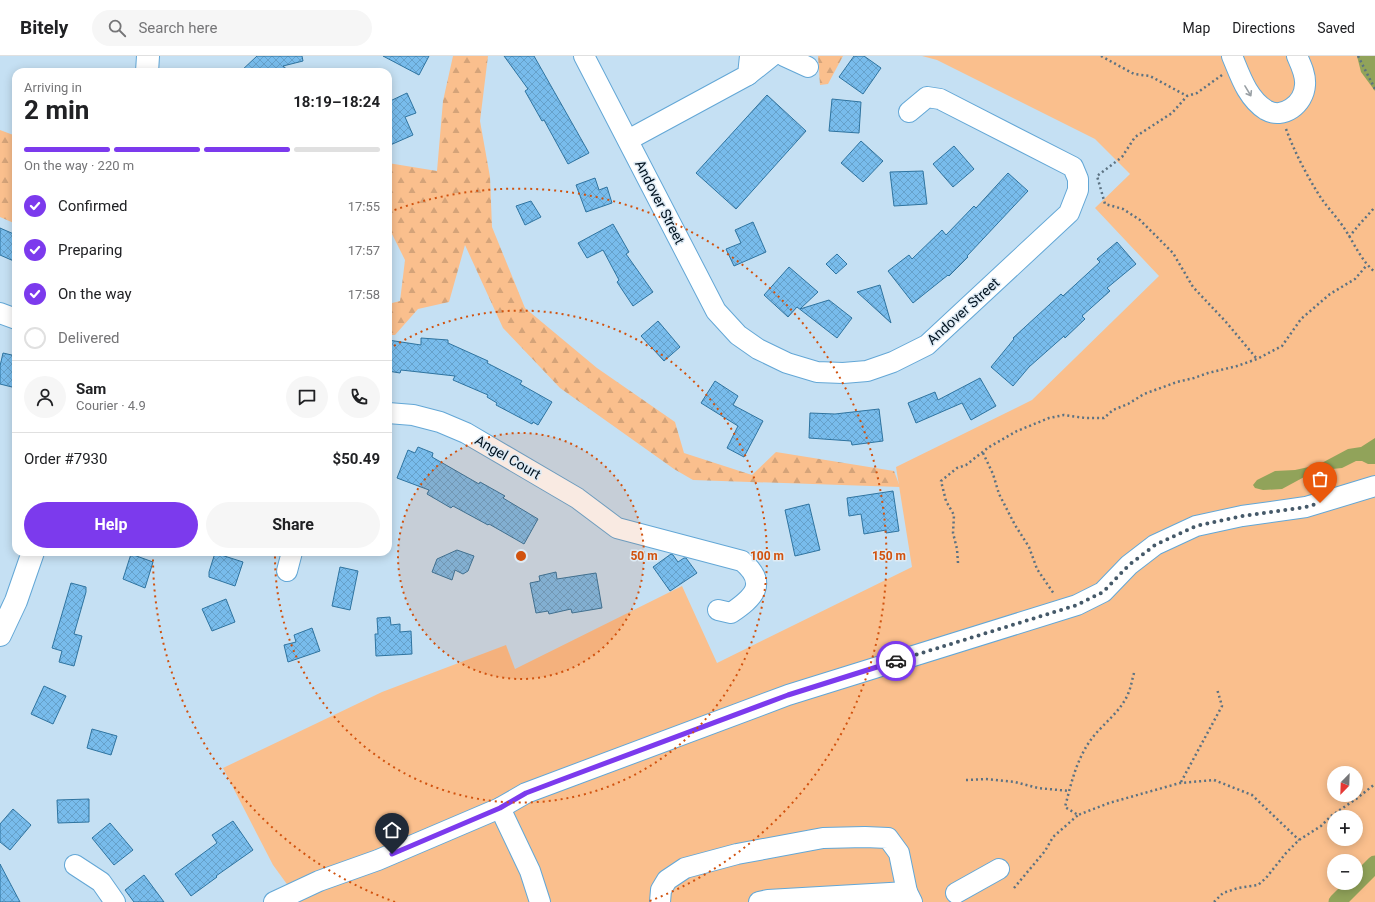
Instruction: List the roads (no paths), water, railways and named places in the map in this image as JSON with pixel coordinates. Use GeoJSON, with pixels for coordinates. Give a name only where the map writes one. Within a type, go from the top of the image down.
{"type":"FeatureCollection","features":[{"type":"Feature","properties":{"kind":"main road"},"geometry":{"type":"LineString","coordinates":[[147,68],[148,56]]}},
{"type":"Feature","properties":{"kind":"main road"},"geometry":{"type":"LineString","coordinates":[[0,635],[16,601],[32,556]]}},
{"type":"Feature","properties":{"kind":"street","name":"Andover Street"},"geometry":{"type":"LineString","coordinates":[[584,56],[716,311],[738,335],[758,349],[787,363],[817,372],[844,374],[867,371],[893,362],[927,345],[1069,213],[1078,190],[1078,179],[1073,167],[940,99],[927,97],[908,112]]}},
{"type":"Feature","properties":{"kind":"street"},"geometry":{"type":"LineString","coordinates":[[748,76],[750,56]]}},
{"type":"Feature","properties":{"kind":"street"},"geometry":{"type":"LineString","coordinates":[[628,140],[748,76],[772,56]]}},
{"type":"Feature","properties":{"kind":"street"},"geometry":{"type":"LineString","coordinates":[[784,56],[808,67]]}},
{"type":"Feature","properties":{"kind":"street"},"geometry":{"type":"LineString","coordinates":[[1234,62],[1248,92],[1255,101],[1267,110],[1280,113],[1290,110],[1298,103],[1304,94],[1306,84],[1304,72],[1297,56]]}},
{"type":"Feature","properties":{"kind":"street"},"geometry":{"type":"LineString","coordinates":[[0,313],[12,318]]}},
{"type":"Feature","properties":{"kind":"street","name":"Angel Court"},"geometry":{"type":"LineString","coordinates":[[392,413],[413,415],[434,420],[466,433],[577,498],[617,528],[742,561],[751,569],[755,580],[755,591],[748,601],[731,613],[718,610]]}},
{"type":"Feature","properties":{"kind":"street"},"geometry":{"type":"LineString","coordinates":[[274,902],[319,881],[378,860],[500,808],[526,793],[788,695],[1077,605],[1103,592],[1129,565],[1155,545],[1196,526],[1242,516],[1306,507],[1375,486]]}},
{"type":"Feature","properties":{"kind":"street"},"geometry":{"type":"LineString","coordinates":[[500,808],[530,871],[540,902]]}},
{"type":"Feature","properties":{"kind":"street"},"geometry":{"type":"LineString","coordinates":[[660,902],[661,890],[667,880],[685,868],[737,854],[823,838],[865,837],[888,838],[899,853],[910,897],[768,900],[759,902]]}},
{"type":"Feature","properties":{"kind":"street"},"geometry":{"type":"LineString","coordinates":[[75,865],[100,882],[115,902]]}},
{"type":"Feature","properties":{"kind":"street"},"geometry":{"type":"LineString","coordinates":[[956,893],[999,869]]}},
{"type":"Feature","properties":{"kind":"waterway"},"geometry":{"type":"LineString","coordinates":[[1337,902],[1375,864]]}}]}
